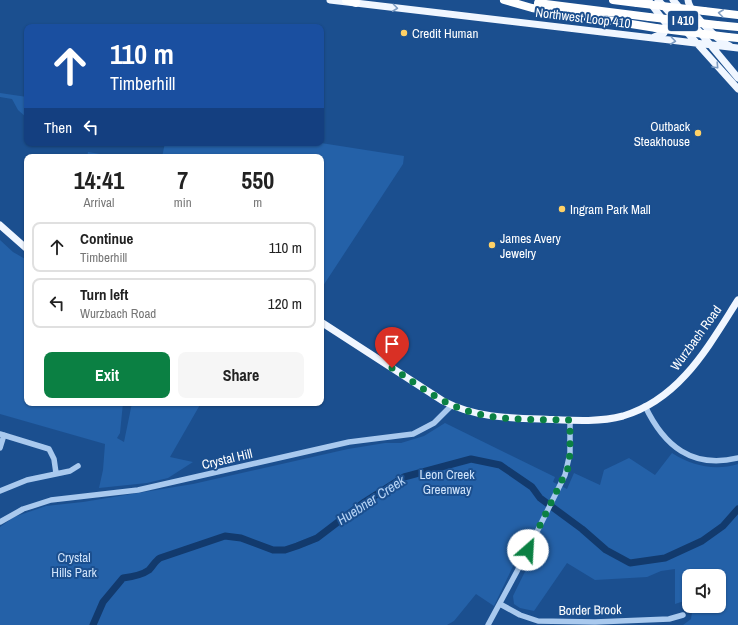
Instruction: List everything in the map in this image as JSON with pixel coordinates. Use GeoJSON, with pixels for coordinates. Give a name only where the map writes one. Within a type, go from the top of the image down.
{"type":"FeatureCollection","features":[{"type":"Feature","properties":{"kind":"highway"},"geometry":{"type":"LineString","coordinates":[[346,0],[356,3]]}},
{"type":"Feature","properties":{"kind":"highway"},"geometry":{"type":"LineString","coordinates":[[504,0],[532,8],[656,28],[738,38]]}},
{"type":"Feature","properties":{"kind":"highway","name":"I 410"},"geometry":{"type":"LineString","coordinates":[[511,0],[738,27]]}},
{"type":"Feature","properties":{"kind":"highway","name":"I 410"},"geometry":{"type":"LineString","coordinates":[[613,0],[738,15]]}},
{"type":"Feature","properties":{"kind":"main road","name":"Northwest Loop 410"},"geometry":{"type":"LineString","coordinates":[[330,0],[738,48]]}},
{"type":"Feature","properties":{"kind":"main road"},"geometry":{"type":"LineString","coordinates":[[648,0],[665,20],[667,27],[662,34],[650,38]]}},
{"type":"Feature","properties":{"kind":"main road"},"geometry":{"type":"LineString","coordinates":[[658,0],[695,44],[738,89]]}},
{"type":"Feature","properties":{"kind":"main road"},"geometry":{"type":"LineString","coordinates":[[673,0],[738,78]]}},
{"type":"Feature","properties":{"kind":"main road"},"geometry":{"type":"LineString","coordinates":[[688,0],[692,9],[719,40],[738,48]]}},
{"type":"Feature","properties":{"kind":"main road"},"geometry":{"type":"LineString","coordinates":[[0,225],[24,246]]}},
{"type":"Feature","properties":{"kind":"main road","name":"Wurzbach Road"},"geometry":{"type":"LineString","coordinates":[[324,324],[452,405],[488,416],[570,420],[614,417],[645,406],[670,390],[692,369],[737,305]]}},
{"type":"Feature","properties":{"kind":"street","name":"Crystal Hill"},"geometry":{"type":"LineString","coordinates":[[0,523],[23,509],[51,500],[138,490],[350,442],[413,434],[434,423],[452,405]]}},
{"type":"Feature","properties":{"kind":"street"},"geometry":{"type":"LineString","coordinates":[[645,406],[662,436],[679,451],[693,457],[708,460],[724,461],[738,458]]}},
{"type":"Feature","properties":{"kind":"street"},"geometry":{"type":"LineString","coordinates":[[488,625],[558,490],[569,461],[570,420]]}},
{"type":"Feature","properties":{"kind":"street"},"geometry":{"type":"LineString","coordinates":[[0,448],[2,435],[45,447],[49,449],[54,458],[56,473]]}},
{"type":"Feature","properties":{"kind":"street"},"geometry":{"type":"LineString","coordinates":[[0,491],[27,480],[70,471],[78,466]]}},
{"type":"Feature","properties":{"kind":"street","name":"Border Brook"},"geometry":{"type":"LineString","coordinates":[[500,604],[538,623],[669,619],[683,615]]}},
{"type":"Feature","properties":{"kind":"green space"},"geometry":{"type":"Polygon","coordinates":[[[0,93],[24,97],[24,115],[18,110],[12,99],[0,97],[0,93]]]}},
{"type":"Feature","properties":{"kind":"green space"},"geometry":{"type":"Polygon","coordinates":[[[324,143],[404,156],[403,164],[324,284],[324,154],[163,154],[164,146],[324,146],[324,143]]]}},
{"type":"Feature","properties":{"kind":"green space"},"geometry":{"type":"Polygon","coordinates":[[[88,152],[100,154],[88,154],[88,152]]]}},
{"type":"Feature","properties":{"kind":"green space"},"geometry":{"type":"Polygon","coordinates":[[[0,240],[13,252],[24,258],[24,406],[123,406],[120,433],[117,438],[124,442],[131,406],[199,406],[170,457],[193,462],[168,478],[147,483],[99,488],[103,470],[105,444],[0,414],[0,240]]]}},
{"type":"Feature","properties":{"kind":"green space"},"geometry":{"type":"Polygon","coordinates":[[[445,423],[555,477],[553,482],[567,489],[574,473],[600,485],[604,470],[629,458],[655,475],[672,453],[688,461],[704,466],[721,467],[738,464],[738,625],[683,625],[691,619],[692,613],[726,613],[726,569],[682,569],[682,602],[675,604],[675,569],[661,571],[647,577],[595,580],[567,563],[534,611],[520,608],[514,604],[513,596],[538,545],[524,543],[494,606],[476,594],[454,621],[447,625],[0,625],[0,527],[14,517],[46,506],[83,502],[193,484],[348,449],[385,443],[401,443],[424,436],[445,423]]]}},
{"type":"Feature","properties":{"kind":"waterway","name":"Huebner Creek"},"geometry":{"type":"LineString","coordinates":[[93,625],[103,602],[123,578],[136,576],[146,572],[160,558],[225,536],[241,538],[273,550],[285,550],[317,538],[363,503],[404,477],[471,459],[500,465],[532,487],[540,498],[582,529],[606,550],[630,563],[665,558],[702,541],[723,526],[738,509]]}},
{"type":"Feature","properties":{"kind":"place","name":"Credit Human"},"geometry":{"type":"Point","coordinates":[404,33]}},
{"type":"Feature","properties":{"kind":"place","name":"Outback Steakhouse"},"geometry":{"type":"Point","coordinates":[698,133]}},
{"type":"Feature","properties":{"kind":"place","name":"Ingram Park Mall"},"geometry":{"type":"Point","coordinates":[562,209]}},
{"type":"Feature","properties":{"kind":"place","name":"James Avery Jewelry"},"geometry":{"type":"Point","coordinates":[492,245]}},
{"type":"Feature","properties":{"kind":"route"},"geometry":{"type":"LineString","coordinates":[[392,368],[443,401],[479,415],[504,418],[570,420],[570,453],[568,468],[528,550]]}},
{"type":"Feature","properties":{"kind":"park label","name":"Leon Creek Greenway"},"geometry":{"type":"Point","coordinates":[447,482]}},
{"type":"Feature","properties":{"kind":"park label","name":"Crystal Hills Park"},"geometry":{"type":"Point","coordinates":[74,564]}}]}
